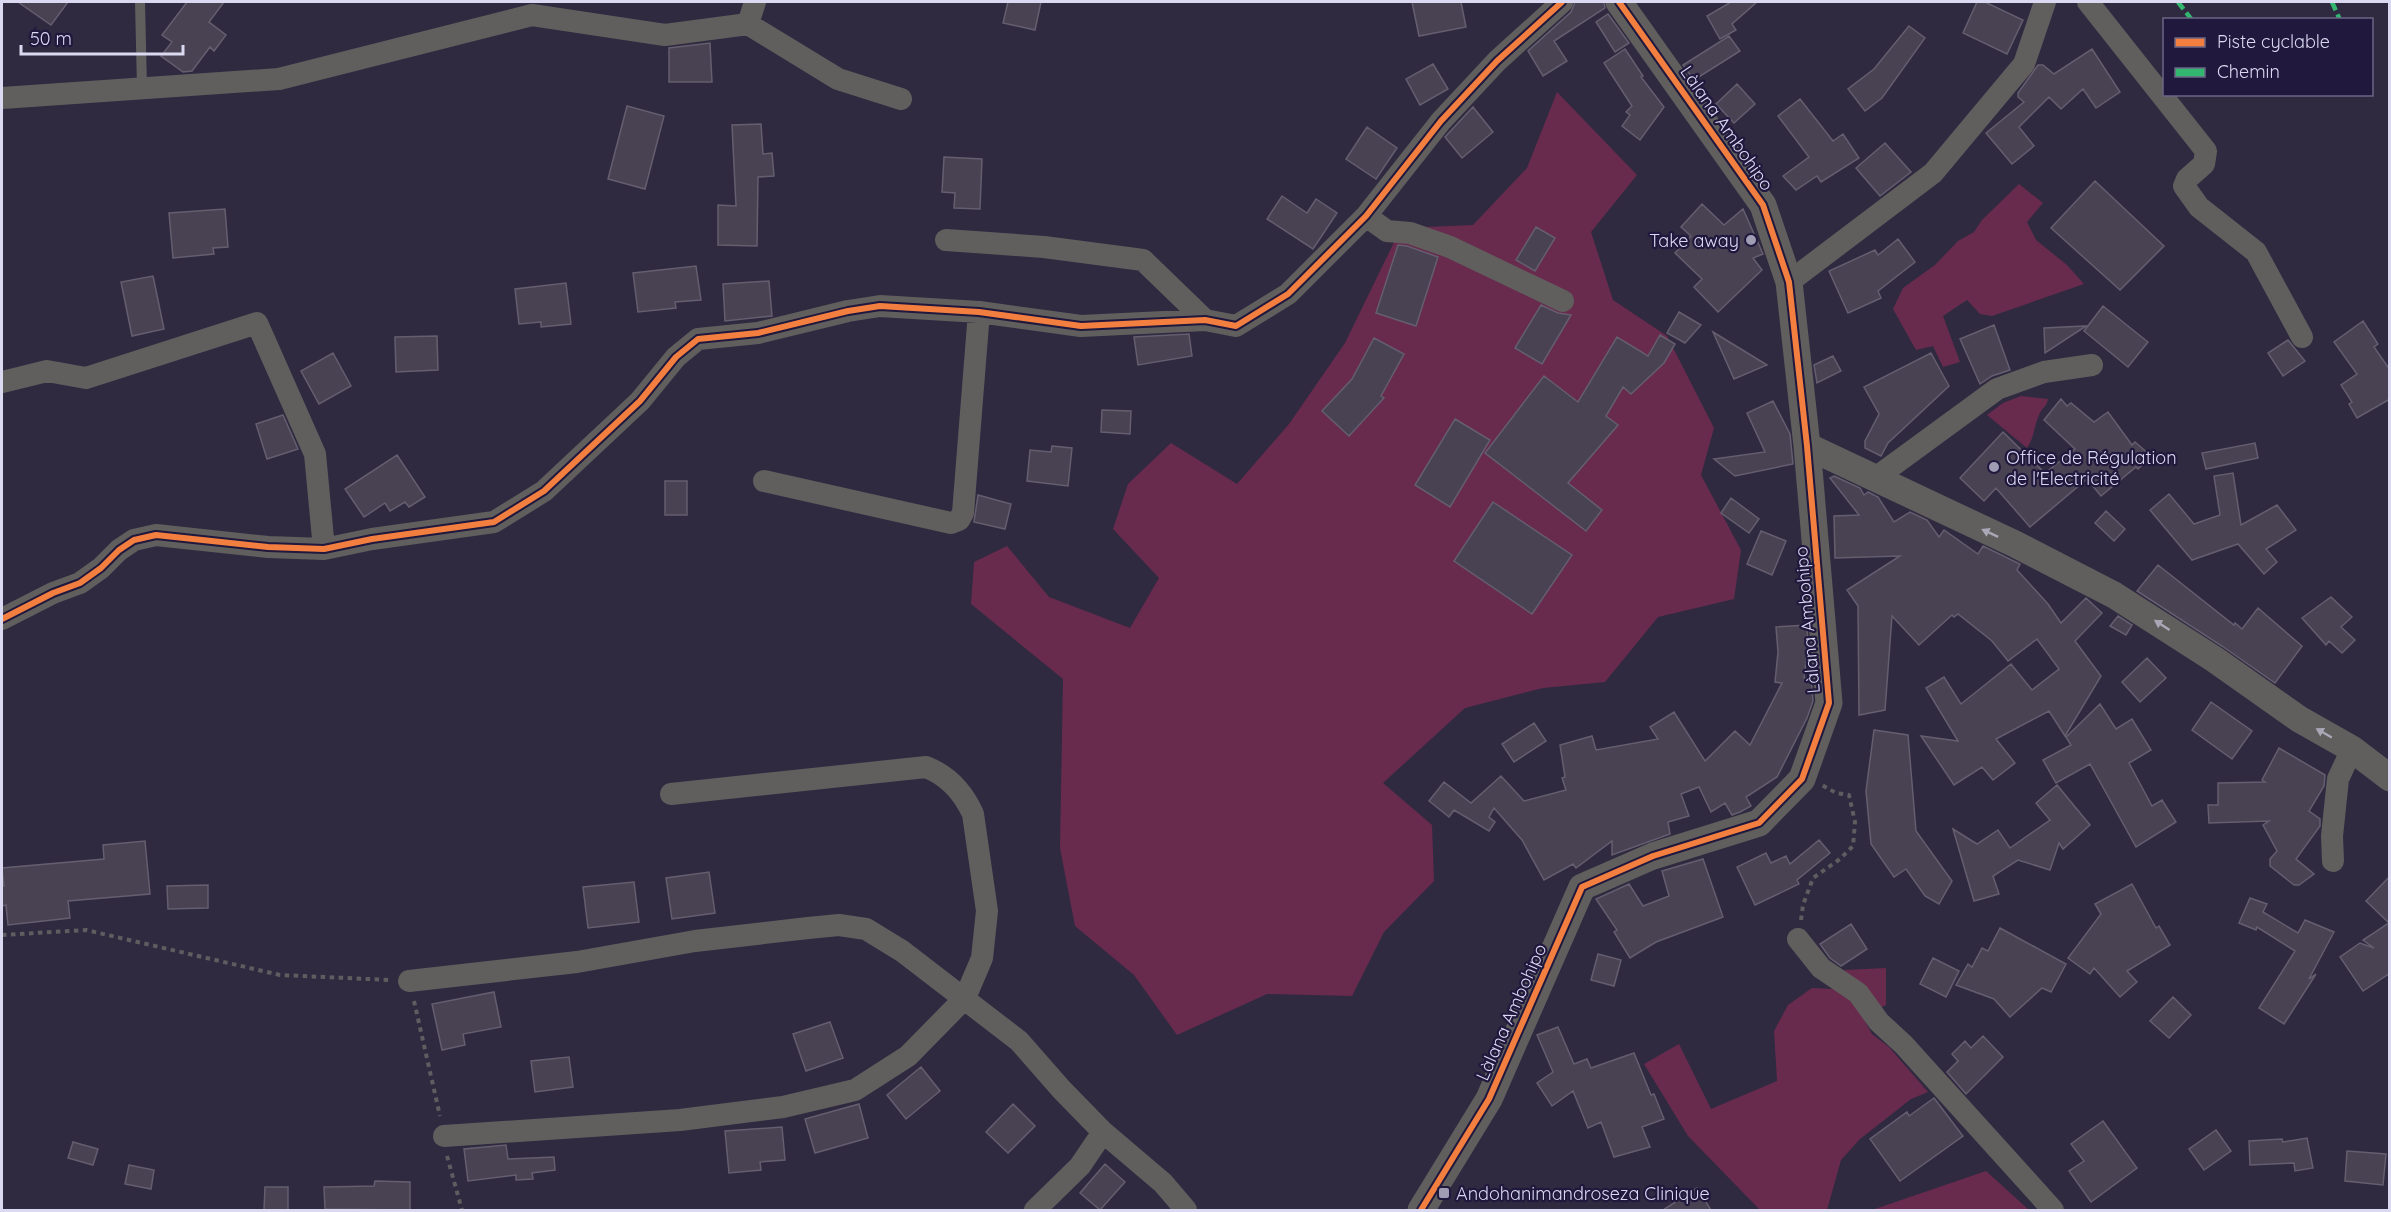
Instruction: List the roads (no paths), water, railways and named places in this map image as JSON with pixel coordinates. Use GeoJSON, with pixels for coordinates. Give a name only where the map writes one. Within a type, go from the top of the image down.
{"type":"FeatureCollection","features":[{"type":"Feature","properties":{"kind":"street"},"geometry":{"type":"LineString","coordinates":[[748,24],[755,2]]}},
{"type":"Feature","properties":{"kind":"street"},"geometry":{"type":"LineString","coordinates":[[2,619],[53,593],[80,583],[118,550],[134,540],[156,535],[268,547],[324,549],[494,522],[544,491],[640,401],[676,357],[698,339],[759,333],[849,311],[880,306],[979,312],[1082,326],[1205,320],[1236,326],[1288,294],[1366,216],[1441,121],[1497,61],[1562,2]]}},
{"type":"Feature","properties":{"kind":"street","name":"Làlana Ambohipo"},"geometry":{"type":"LineString","coordinates":[[1420,1210],[1489,1100],[1582,887],[1653,856],[1759,823],[1802,779],[1829,703],[1807,446],[1789,282],[1763,205],[1619,2]]}},
{"type":"Feature","properties":{"kind":"street"},"geometry":{"type":"LineString","coordinates":[[1789,282],[1933,173],[2024,64],[2045,2]]}},
{"type":"Feature","properties":{"kind":"street"},"geometry":{"type":"LineString","coordinates":[[2088,2],[2206,151],[2204,164],[2187,179],[2184,186],[2199,207],[2256,252],[2302,337]]}},
{"type":"Feature","properties":{"kind":"street"},"geometry":{"type":"LineString","coordinates":[[2,98],[279,78],[530,8],[665,35],[748,24],[838,79],[901,99]]}},
{"type":"Feature","properties":{"kind":"street"},"geometry":{"type":"LineString","coordinates":[[1366,216],[1387,231],[1410,233],[1450,247],[1563,301]]}},
{"type":"Feature","properties":{"kind":"street"},"geometry":{"type":"LineString","coordinates":[[946,240],[1044,247],[1143,260],[1205,320]]}},
{"type":"Feature","properties":{"kind":"street"},"geometry":{"type":"LineString","coordinates":[[764,481],[951,523],[959,520],[963,513],[979,312]]}},
{"type":"Feature","properties":{"kind":"street"},"geometry":{"type":"LineString","coordinates":[[2,382],[47,371],[86,378],[257,323],[315,454],[324,549]]}},
{"type":"Feature","properties":{"kind":"street"},"geometry":{"type":"LineString","coordinates":[[1874,479],[1997,389],[2044,372],[2092,365]]}},
{"type":"Feature","properties":{"kind":"street"},"geometry":{"type":"LineString","coordinates":[[1807,446],[2015,544],[2114,595],[2214,659],[2299,719],[2352,749],[2390,778]]}},
{"type":"Feature","properties":{"kind":"street"},"geometry":{"type":"LineString","coordinates":[[2333,861],[2333,824],[2338,779],[2352,749]]}},
{"type":"Feature","properties":{"kind":"street"},"geometry":{"type":"LineString","coordinates":[[444,1136],[680,1120],[783,1107],[855,1090],[908,1056],[965,998],[982,958],[987,911],[973,814],[966,799],[941,773],[926,767],[671,794]]}},
{"type":"Feature","properties":{"kind":"street"},"geometry":{"type":"LineString","coordinates":[[409,981],[577,962],[695,941],[839,925],[866,929],[902,951],[1019,1041],[1103,1132],[1163,1183],[1186,1210]]}},
{"type":"Feature","properties":{"kind":"street"},"geometry":{"type":"LineString","coordinates":[[1798,939],[1821,968],[1858,993],[1879,1022],[1904,1045],[2054,1210]]}},
{"type":"Feature","properties":{"kind":"street"},"geometry":{"type":"LineString","coordinates":[[1035,1210],[1080,1166],[1103,1132]]}},
{"type":"Feature","properties":{"kind":"lane"},"geometry":{"type":"LineString","coordinates":[[140,2],[142,88]]}},
{"type":"Feature","properties":{"kind":"place","name":"Take away"},"geometry":{"type":"Point","coordinates":[1751,240]}},
{"type":"Feature","properties":{"kind":"place","name":"Office de Régulation de l'Electricité"},"geometry":{"type":"Point","coordinates":[1994,467]}},
{"type":"Feature","properties":{"kind":"place","name":"Andohanimandroseza Clinique"},"geometry":{"type":"Point","coordinates":[1444,1193]}}]}
